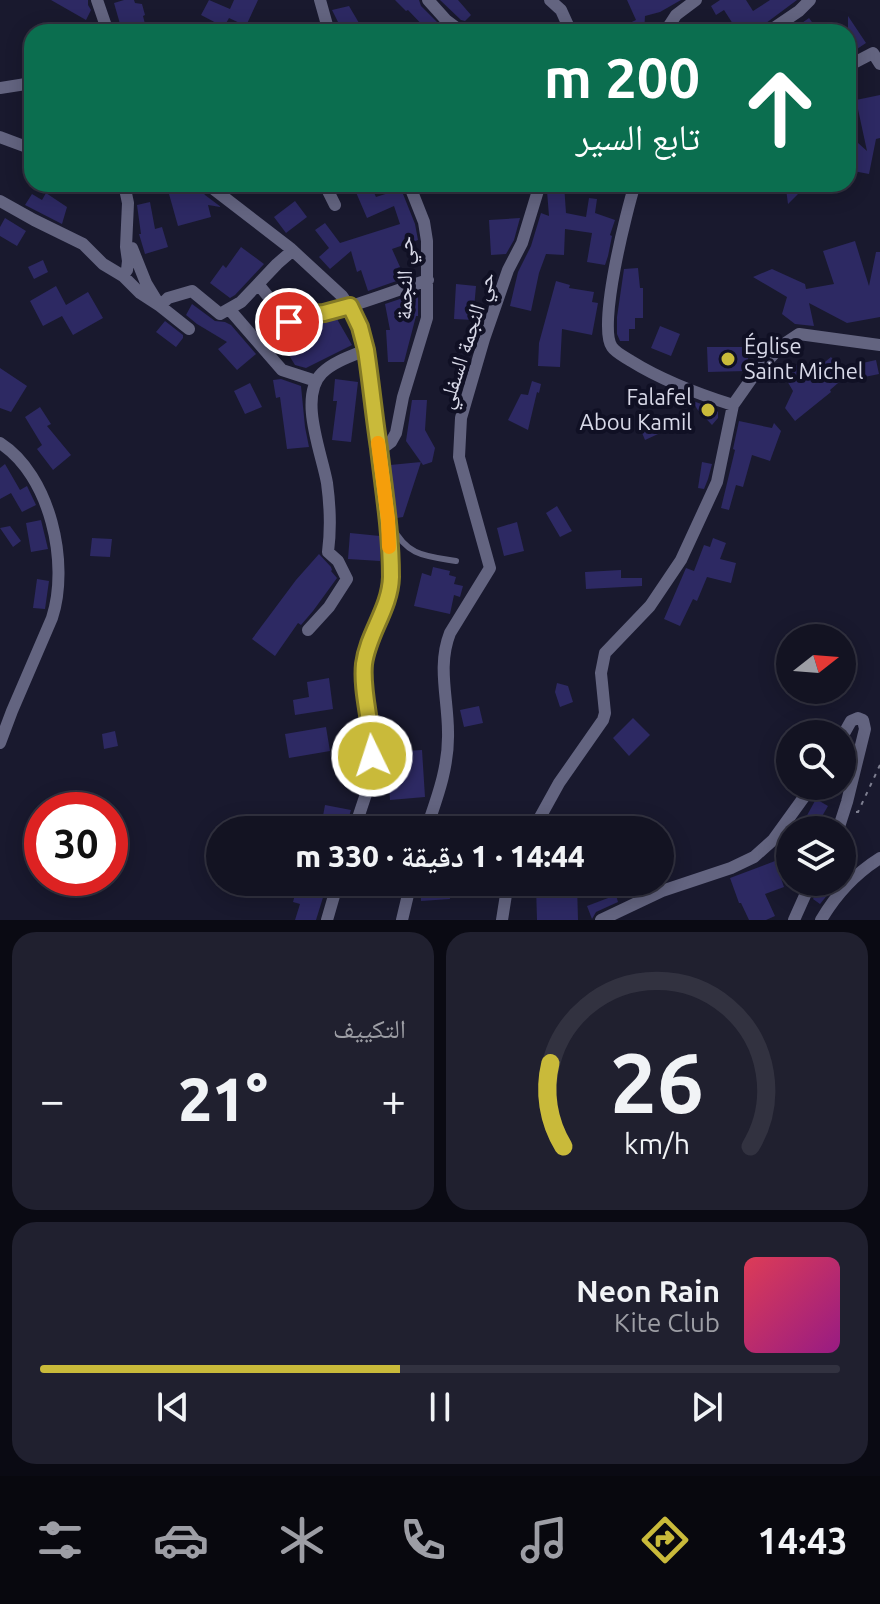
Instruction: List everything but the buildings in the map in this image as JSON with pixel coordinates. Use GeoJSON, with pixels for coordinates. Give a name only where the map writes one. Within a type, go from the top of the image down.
{"type":"FeatureCollection","features":[{"type":"Feature","properties":{"kind":"street"},"geometry":{"type":"LineString","coordinates":[[97,0],[105,24]]}},
{"type":"Feature","properties":{"kind":"street"},"geometry":{"type":"LineString","coordinates":[[320,0],[327,24]]}},
{"type":"Feature","properties":{"kind":"street"},"geometry":{"type":"LineString","coordinates":[[428,0],[451,24]]}},
{"type":"Feature","properties":{"kind":"street"},"geometry":{"type":"LineString","coordinates":[[550,0],[561,10],[567,24]]}},
{"type":"Feature","properties":{"kind":"street"},"geometry":{"type":"LineString","coordinates":[[670,24],[676,15],[696,0]]}},
{"type":"Feature","properties":{"kind":"street"},"geometry":{"type":"LineString","coordinates":[[780,24],[810,0]]}},
{"type":"Feature","properties":{"kind":"street"},"geometry":{"type":"LineString","coordinates":[[856,62],[873,53],[880,64]]}},
{"type":"Feature","properties":{"kind":"street"},"geometry":{"type":"LineString","coordinates":[[0,88],[24,84]]}},
{"type":"Feature","properties":{"kind":"street"},"geometry":{"type":"LineString","coordinates":[[0,137],[24,146]]}},
{"type":"Feature","properties":{"kind":"street"},"geometry":{"type":"LineString","coordinates":[[123,276],[128,266],[126,192]]}},
{"type":"Feature","properties":{"kind":"street"},"geometry":{"type":"LineString","coordinates":[[217,192],[292,251],[342,296],[360,327],[366,350],[388,519],[390,588],[368,646],[364,666],[372,741],[371,775],[358,816]]}},
{"type":"Feature","properties":{"kind":"street"},"geometry":{"type":"LineString","coordinates":[[328,192],[335,205]]}},
{"type":"Feature","properties":{"kind":"street","name":"حي النجمة"},"geometry":{"type":"LineString","coordinates":[[378,445],[387,445],[396,433],[403,397],[427,318],[429,256],[424,222],[412,192]]}},
{"type":"Feature","properties":{"kind":"street","name":"حي النجمة السفلي"},"geometry":{"type":"LineString","coordinates":[[431,816],[446,759],[448,732],[442,668],[446,643],[490,568],[459,457],[461,418],[484,339],[508,270],[522,243],[538,192]]}},
{"type":"Feature","properties":{"kind":"street"},"geometry":{"type":"LineString","coordinates":[[633,192],[610,294],[607,326],[611,346],[654,375],[733,405]]}},
{"type":"Feature","properties":{"kind":"street"},"geometry":{"type":"LineString","coordinates":[[0,201],[83,244],[110,269],[189,329]]}},
{"type":"Feature","properties":{"kind":"street"},"geometry":{"type":"LineString","coordinates":[[127,234],[146,283],[160,306]]}},
{"type":"Feature","properties":{"kind":"street"},"geometry":{"type":"LineString","coordinates":[[160,306],[168,298],[192,291],[220,314],[241,302],[292,251]]}},
{"type":"Feature","properties":{"kind":"street"},"geometry":{"type":"LineString","coordinates":[[258,284],[289,322],[302,315],[350,306],[428,280]]}},
{"type":"Feature","properties":{"kind":"street"},"geometry":{"type":"LineString","coordinates":[[229,309],[282,370],[316,381]]}},
{"type":"Feature","properties":{"kind":"street"},"geometry":{"type":"LineString","coordinates":[[541,816],[565,773],[603,720],[601,673],[605,653],[650,606],[685,551],[717,482],[733,405],[768,358],[799,334],[880,345]]}},
{"type":"Feature","properties":{"kind":"street"},"geometry":{"type":"LineString","coordinates":[[308,630],[329,607],[347,579],[338,561],[328,552],[331,530],[327,485],[317,444],[312,403],[316,381],[331,366],[366,350]]}},
{"type":"Feature","properties":{"kind":"street"},"geometry":{"type":"LineString","coordinates":[[0,443],[21,460],[41,490],[55,545],[59,580],[52,618],[0,743]]}},
{"type":"Feature","properties":{"kind":"street"},"geometry":{"type":"LineString","coordinates":[[853,720],[863,720],[865,729],[856,764]]}},
{"type":"Feature","properties":{"kind":"street"},"geometry":{"type":"LineString","coordinates":[[601,920],[662,891],[754,857],[773,840],[802,800]]}},
{"type":"Feature","properties":{"kind":"street"},"geometry":{"type":"LineString","coordinates":[[843,814],[847,800]]}},
{"type":"Feature","properties":{"kind":"street"},"geometry":{"type":"LineString","coordinates":[[821,920],[849,883],[880,858]]}},
{"type":"Feature","properties":{"kind":"street"},"geometry":{"type":"LineString","coordinates":[[327,920],[334,896]]}},
{"type":"Feature","properties":{"kind":"street"},"geometry":{"type":"LineString","coordinates":[[402,920],[408,896]]}},
{"type":"Feature","properties":{"kind":"street"},"geometry":{"type":"LineString","coordinates":[[502,920],[506,896]]}},
{"type":"Feature","properties":{"kind":"street"},"geometry":{"type":"LineString","coordinates":[[794,920],[805,896]]}},
{"type":"Feature","properties":{"kind":"lane"},"geometry":{"type":"LineString","coordinates":[[388,519],[408,549],[417,554],[456,561]]}},
{"type":"Feature","properties":{"kind":"path"},"geometry":{"type":"LineString","coordinates":[[843,814],[858,812],[880,765]]}},
{"type":"Feature","properties":{"kind":"slow traffic"},"geometry":{"type":"LineString","coordinates":[[378,443],[389,547]]}},
{"type":"Feature","properties":{"kind":"place","name":"Église Saint Michel"},"geometry":{"type":"Point","coordinates":[728,359]}},
{"type":"Feature","properties":{"kind":"place","name":"Falafel Abou Kamil"},"geometry":{"type":"Point","coordinates":[708,410]}},
{"type":"Feature","properties":{"kind":"route"},"geometry":{"type":"LineString","coordinates":[[289,322],[302,315],[350,306],[366,350],[388,519],[391,575],[387,602],[368,646],[364,666],[372,756]]}}]}
